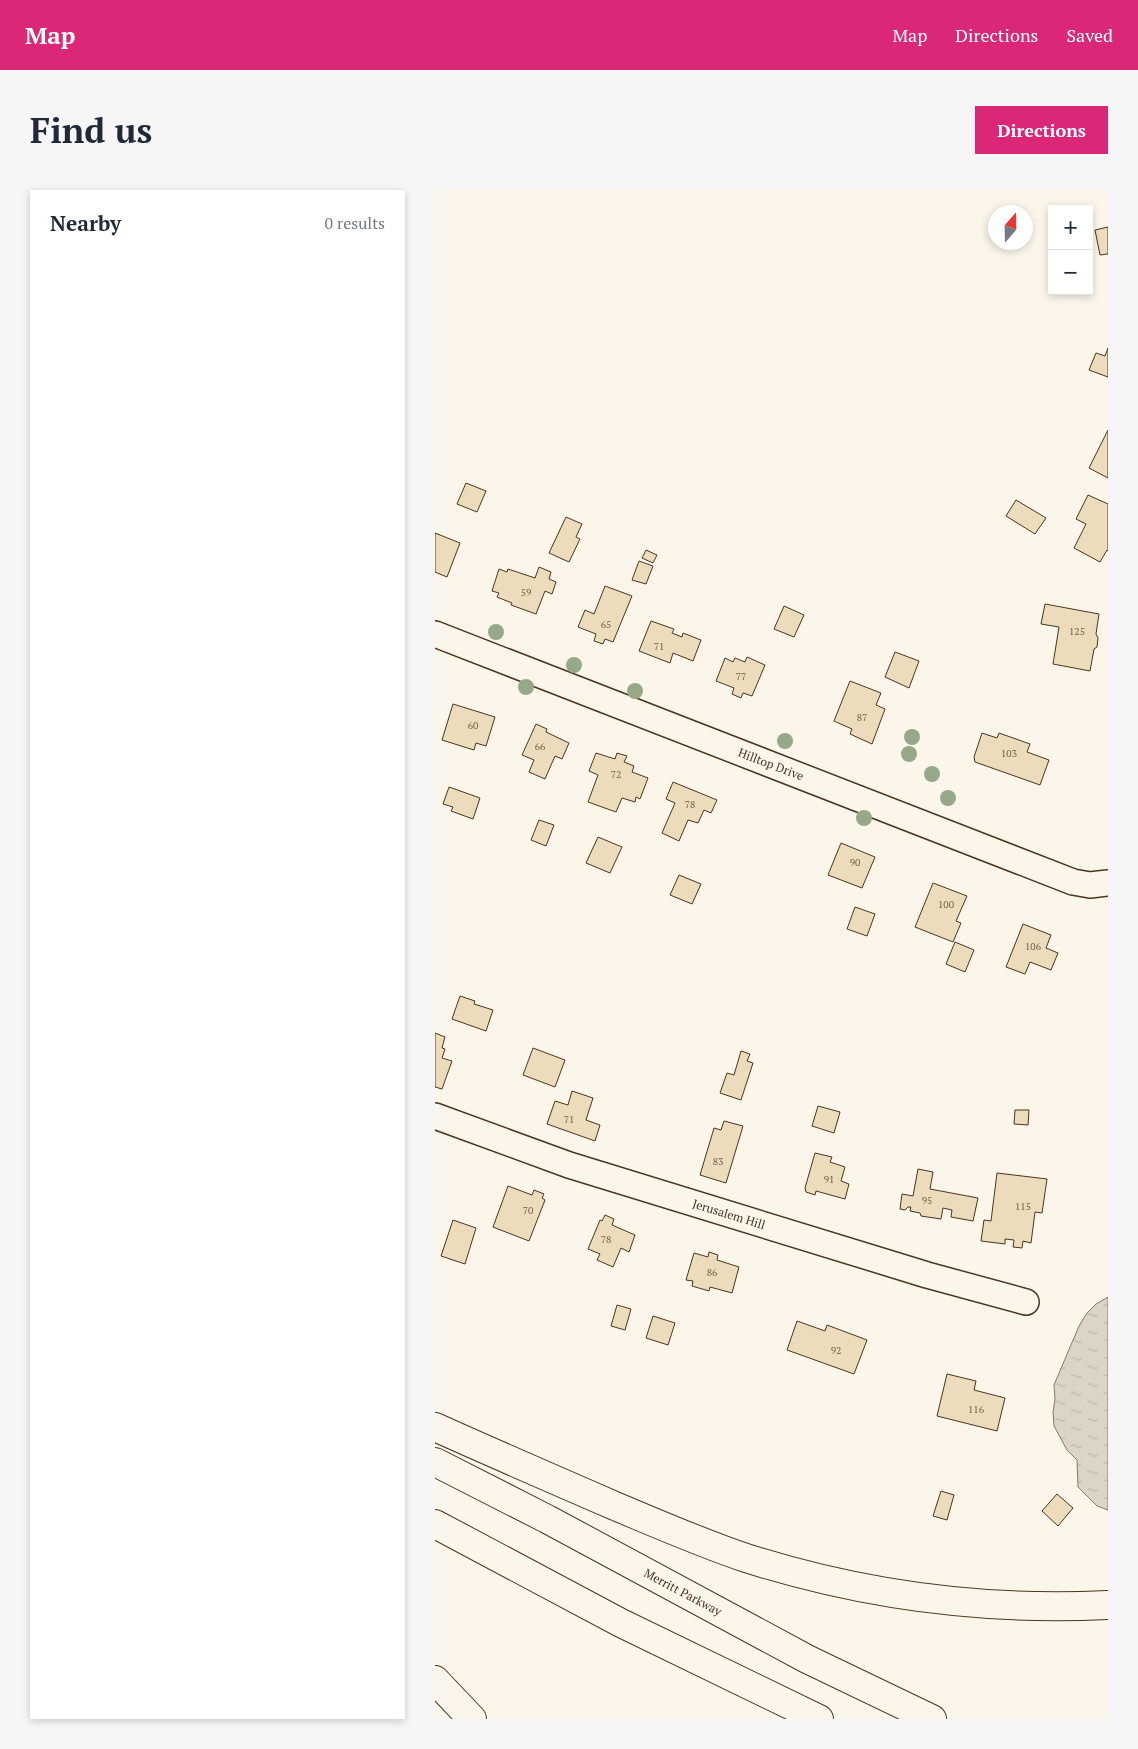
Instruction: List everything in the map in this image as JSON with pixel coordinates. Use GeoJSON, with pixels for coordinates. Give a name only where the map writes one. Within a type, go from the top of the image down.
{"type":"FeatureCollection","features":[{"type":"Feature","properties":{"kind":"highway"},"geometry":{"type":"LineString","coordinates":[[435,1427],[683,1535],[745,1558],[863,1589],[979,1603],[1059,1606],[1108,1605]]}},
{"type":"Feature","properties":{"kind":"highway","name":"Merritt Parkway"},"geometry":{"type":"LineString","coordinates":[[435,1462],[547,1519],[807,1659],[932,1719]]}},
{"type":"Feature","properties":{"kind":"highway"},"geometry":{"type":"LineString","coordinates":[[435,1524],[621,1623],[819,1719]]}},
{"type":"Feature","properties":{"kind":"highway"},"geometry":{"type":"LineString","coordinates":[[435,1680],[472,1719]]}},
{"type":"Feature","properties":{"kind":"street","name":"Hilltop Drive"},"geometry":{"type":"LineString","coordinates":[[435,634],[1073,882],[1090,885],[1108,882]]}},
{"type":"Feature","properties":{"kind":"street","name":"Jerusalem Hill"},"geometry":{"type":"LineString","coordinates":[[435,1116],[569,1165],[927,1275],[1027,1302]]}},
{"type":"Feature","properties":{"kind":"water"},"geometry":{"type":"Polygon","coordinates":[[[1108,1297],[1108,1510],[1097,1506],[1078,1487],[1077,1460],[1067,1450],[1054,1426],[1053,1412],[1055,1399],[1054,1385],[1079,1326],[1087,1313],[1096,1304],[1108,1297]]]}},
{"type":"Feature","properties":{"kind":"building"},"geometry":{"type":"Polygon","coordinates":[[[1108,227],[1108,254],[1100,255],[1095,230],[1108,227]]]}},
{"type":"Feature","properties":{"kind":"building"},"geometry":{"type":"Polygon","coordinates":[[[1108,348],[1108,377],[1089,370],[1096,353],[1105,356],[1108,348]]]}},
{"type":"Feature","properties":{"kind":"building"},"geometry":{"type":"Polygon","coordinates":[[[1108,430],[1108,478],[1089,468],[1108,430]]]}},
{"type":"Feature","properties":{"kind":"building"},"geometry":{"type":"Polygon","coordinates":[[[466,483],[486,491],[477,512],[457,504],[466,483]]]}},
{"type":"Feature","properties":{"kind":"building"},"geometry":{"type":"Polygon","coordinates":[[[1088,495],[1108,504],[1108,551],[1100,562],[1074,548],[1086,524],[1076,519],[1088,495]]]}},
{"type":"Feature","properties":{"kind":"building"},"geometry":{"type":"Polygon","coordinates":[[[1016,500],[1046,518],[1035,534],[1006,516],[1016,500]]]}},
{"type":"Feature","properties":{"kind":"building"},"geometry":{"type":"Polygon","coordinates":[[[566,517],[582,524],[576,537],[580,539],[569,562],[549,553],[566,517]]]}},
{"type":"Feature","properties":{"kind":"building"},"geometry":{"type":"Polygon","coordinates":[[[435,533],[460,543],[447,577],[435,572],[435,533]]]}},
{"type":"Feature","properties":{"kind":"building"},"geometry":{"type":"Polygon","coordinates":[[[646,550],[657,555],[653,563],[642,558],[646,550]]]}},
{"type":"Feature","properties":{"kind":"building"},"geometry":{"type":"Polygon","coordinates":[[[639,561],[653,566],[646,584],[632,580],[639,561]]]}},
{"type":"Feature","properties":{"kind":"building"},"geometry":{"type":"Polygon","coordinates":[[[539,567],[551,572],[549,579],[556,582],[552,594],[545,591],[536,614],[511,605],[512,603],[497,597],[499,593],[492,591],[499,569],[507,572],[508,569],[535,578],[539,567]]]}},
{"type":"Feature","properties":{"kind":"building"},"geometry":{"type":"Polygon","coordinates":[[[605,586],[632,596],[613,642],[605,639],[603,644],[594,641],[596,634],[578,627],[585,610],[594,614],[605,586]]]}},
{"type":"Feature","properties":{"kind":"building"},"geometry":{"type":"Polygon","coordinates":[[[1045,604],[1099,614],[1096,634],[1098,638],[1097,647],[1094,649],[1090,671],[1053,664],[1059,627],[1041,624],[1045,604]]]}},
{"type":"Feature","properties":{"kind":"building"},"geometry":{"type":"Polygon","coordinates":[[[784,606],[804,615],[794,637],[774,629],[784,606]]]}},
{"type":"Feature","properties":{"kind":"building"},"geometry":{"type":"Polygon","coordinates":[[[651,621],[674,629],[672,633],[682,637],[683,633],[701,640],[693,661],[673,653],[670,663],[639,651],[651,621]]]}},
{"type":"Feature","properties":{"kind":"building"},"geometry":{"type":"Polygon","coordinates":[[[895,652],[919,661],[909,688],[885,677],[895,652]]]}},
{"type":"Feature","properties":{"kind":"building"},"geometry":{"type":"Polygon","coordinates":[[[747,657],[765,665],[752,696],[743,693],[741,698],[732,694],[734,688],[716,681],[725,658],[733,662],[735,658],[745,662],[747,657]]]}},
{"type":"Feature","properties":{"kind":"building"},"geometry":{"type":"Polygon","coordinates":[[[850,681],[881,693],[876,705],[885,709],[872,744],[850,734],[852,729],[834,721],[850,681]]]}},
{"type":"Feature","properties":{"kind":"building"},"geometry":{"type":"Polygon","coordinates":[[[453,704],[495,717],[486,746],[476,743],[474,750],[442,740],[453,704]]]}},
{"type":"Feature","properties":{"kind":"building"},"geometry":{"type":"Polygon","coordinates":[[[536,724],[547,729],[546,732],[569,743],[562,759],[555,756],[545,779],[529,772],[534,760],[522,755],[536,724]]]}},
{"type":"Feature","properties":{"kind":"building"},"geometry":{"type":"Polygon","coordinates":[[[982,733],[997,738],[999,733],[1030,744],[1027,752],[1049,760],[1040,785],[975,762],[974,757],[982,733]]]}},
{"type":"Feature","properties":{"kind":"building"},"geometry":{"type":"Polygon","coordinates":[[[596,753],[615,759],[617,753],[627,756],[624,762],[634,766],[632,772],[648,778],[640,799],[636,797],[635,802],[622,798],[616,812],[588,802],[598,775],[589,771],[596,753]]]}},
{"type":"Feature","properties":{"kind":"building"},"geometry":{"type":"Polygon","coordinates":[[[673,782],[717,800],[711,813],[704,810],[698,823],[688,820],[679,841],[662,833],[675,803],[666,799],[673,782]]]}},
{"type":"Feature","properties":{"kind":"building"},"geometry":{"type":"Polygon","coordinates":[[[449,787],[480,798],[473,819],[451,811],[453,807],[443,804],[449,787]]]}},
{"type":"Feature","properties":{"kind":"building"},"geometry":{"type":"Polygon","coordinates":[[[539,820],[554,825],[546,846],[531,840],[539,820]]]}},
{"type":"Feature","properties":{"kind":"building"},"geometry":{"type":"Polygon","coordinates":[[[598,837],[622,847],[610,873],[586,863],[598,837]]]}},
{"type":"Feature","properties":{"kind":"building"},"geometry":{"type":"Polygon","coordinates":[[[841,843],[875,857],[862,888],[828,875],[841,843]]]}},
{"type":"Feature","properties":{"kind":"building"},"geometry":{"type":"Polygon","coordinates":[[[679,875],[701,884],[692,904],[670,895],[679,875]]]}},
{"type":"Feature","properties":{"kind":"building"},"geometry":{"type":"Polygon","coordinates":[[[933,883],[967,896],[956,921],[961,923],[953,942],[915,927],[933,883]]]}},
{"type":"Feature","properties":{"kind":"building"},"geometry":{"type":"Polygon","coordinates":[[[855,907],[875,914],[867,936],[847,929],[855,907]]]}},
{"type":"Feature","properties":{"kind":"building"},"geometry":{"type":"Polygon","coordinates":[[[1023,924],[1051,935],[1046,948],[1058,953],[1051,970],[1030,962],[1025,974],[1006,967],[1023,924]]]}},
{"type":"Feature","properties":{"kind":"building"},"geometry":{"type":"Polygon","coordinates":[[[955,942],[974,950],[965,972],[946,964],[955,942]]]}},
{"type":"Feature","properties":{"kind":"building"},"geometry":{"type":"Polygon","coordinates":[[[460,996],[475,1001],[474,1004],[493,1010],[486,1031],[452,1019],[460,996]]]}},
{"type":"Feature","properties":{"kind":"building"},"geometry":{"type":"Polygon","coordinates":[[[435,1033],[445,1037],[442,1048],[445,1049],[442,1058],[452,1061],[442,1089],[435,1087],[435,1033]]]}},
{"type":"Feature","properties":{"kind":"building"},"geometry":{"type":"Polygon","coordinates":[[[533,1048],[565,1060],[555,1087],[523,1075],[533,1048]]]}},
{"type":"Feature","properties":{"kind":"building"},"geometry":{"type":"Polygon","coordinates":[[[741,1051],[750,1054],[747,1061],[753,1063],[741,1100],[720,1093],[727,1073],[734,1075],[741,1051]]]}},
{"type":"Feature","properties":{"kind":"building"},"geometry":{"type":"Polygon","coordinates":[[[572,1091],[593,1098],[586,1120],[600,1125],[595,1141],[547,1124],[555,1101],[568,1105],[572,1091]]]}},
{"type":"Feature","properties":{"kind":"building"},"geometry":{"type":"Polygon","coordinates":[[[818,1106],[840,1112],[834,1133],[812,1126],[818,1106]]]}},
{"type":"Feature","properties":{"kind":"building"},"geometry":{"type":"Polygon","coordinates":[[[1015,1110],[1029,1110],[1028,1125],[1014,1124],[1015,1110]]]}},
{"type":"Feature","properties":{"kind":"building"},"geometry":{"type":"Polygon","coordinates":[[[724,1121],[743,1126],[726,1183],[700,1175],[714,1128],[721,1130],[724,1121]]]}},
{"type":"Feature","properties":{"kind":"building"},"geometry":{"type":"Polygon","coordinates":[[[815,1153],[832,1157],[830,1162],[845,1167],[841,1181],[849,1184],[845,1199],[816,1191],[815,1195],[806,1192],[805,1188],[815,1153]]]}},
{"type":"Feature","properties":{"kind":"building"},"geometry":{"type":"Polygon","coordinates":[[[918,1169],[933,1172],[930,1189],[978,1198],[973,1221],[951,1217],[952,1210],[943,1208],[941,1219],[921,1216],[920,1213],[910,1211],[911,1207],[905,1210],[900,1209],[902,1194],[913,1196],[918,1169]]]}},
{"type":"Feature","properties":{"kind":"building"},"geometry":{"type":"Polygon","coordinates":[[[997,1173],[1047,1179],[1042,1213],[1035,1212],[1031,1243],[1023,1241],[1022,1248],[1013,1247],[1014,1240],[1005,1239],[1005,1244],[981,1241],[984,1220],[991,1221],[997,1173]]]}},
{"type":"Feature","properties":{"kind":"building"},"geometry":{"type":"Polygon","coordinates":[[[508,1186],[532,1195],[534,1190],[544,1194],[542,1198],[545,1200],[529,1241],[493,1227],[508,1186]]]}},
{"type":"Feature","properties":{"kind":"building"},"geometry":{"type":"Polygon","coordinates":[[[605,1215],[614,1219],[612,1225],[635,1235],[629,1252],[621,1248],[613,1267],[597,1260],[600,1254],[588,1249],[600,1220],[602,1221],[605,1215]]]}},
{"type":"Feature","properties":{"kind":"building"},"geometry":{"type":"Polygon","coordinates":[[[453,1220],[476,1228],[465,1264],[441,1256],[453,1220]]]}},
{"type":"Feature","properties":{"kind":"building"},"geometry":{"type":"Polygon","coordinates":[[[709,1252],[718,1255],[717,1260],[739,1267],[732,1293],[710,1287],[709,1291],[692,1286],[693,1281],[686,1280],[694,1253],[708,1257],[709,1252]]]}},
{"type":"Feature","properties":{"kind":"building"},"geometry":{"type":"Polygon","coordinates":[[[617,1305],[631,1309],[625,1330],[611,1326],[617,1305]]]}},
{"type":"Feature","properties":{"kind":"building"},"geometry":{"type":"Polygon","coordinates":[[[653,1316],[675,1323],[668,1345],[646,1338],[653,1316]]]}},
{"type":"Feature","properties":{"kind":"building"},"geometry":{"type":"Polygon","coordinates":[[[797,1321],[825,1331],[827,1325],[867,1340],[854,1374],[787,1350],[797,1321]]]}},
{"type":"Feature","properties":{"kind":"building"},"geometry":{"type":"Polygon","coordinates":[[[947,1374],[976,1381],[974,1390],[1005,1398],[997,1431],[937,1416],[947,1374]]]}},
{"type":"Feature","properties":{"kind":"building"},"geometry":{"type":"Polygon","coordinates":[[[941,1491],[954,1495],[947,1520],[933,1516],[941,1491]]]}},
{"type":"Feature","properties":{"kind":"building"},"geometry":{"type":"Polygon","coordinates":[[[1057,1494],[1073,1508],[1058,1526],[1042,1511],[1057,1494]]]}}]}
